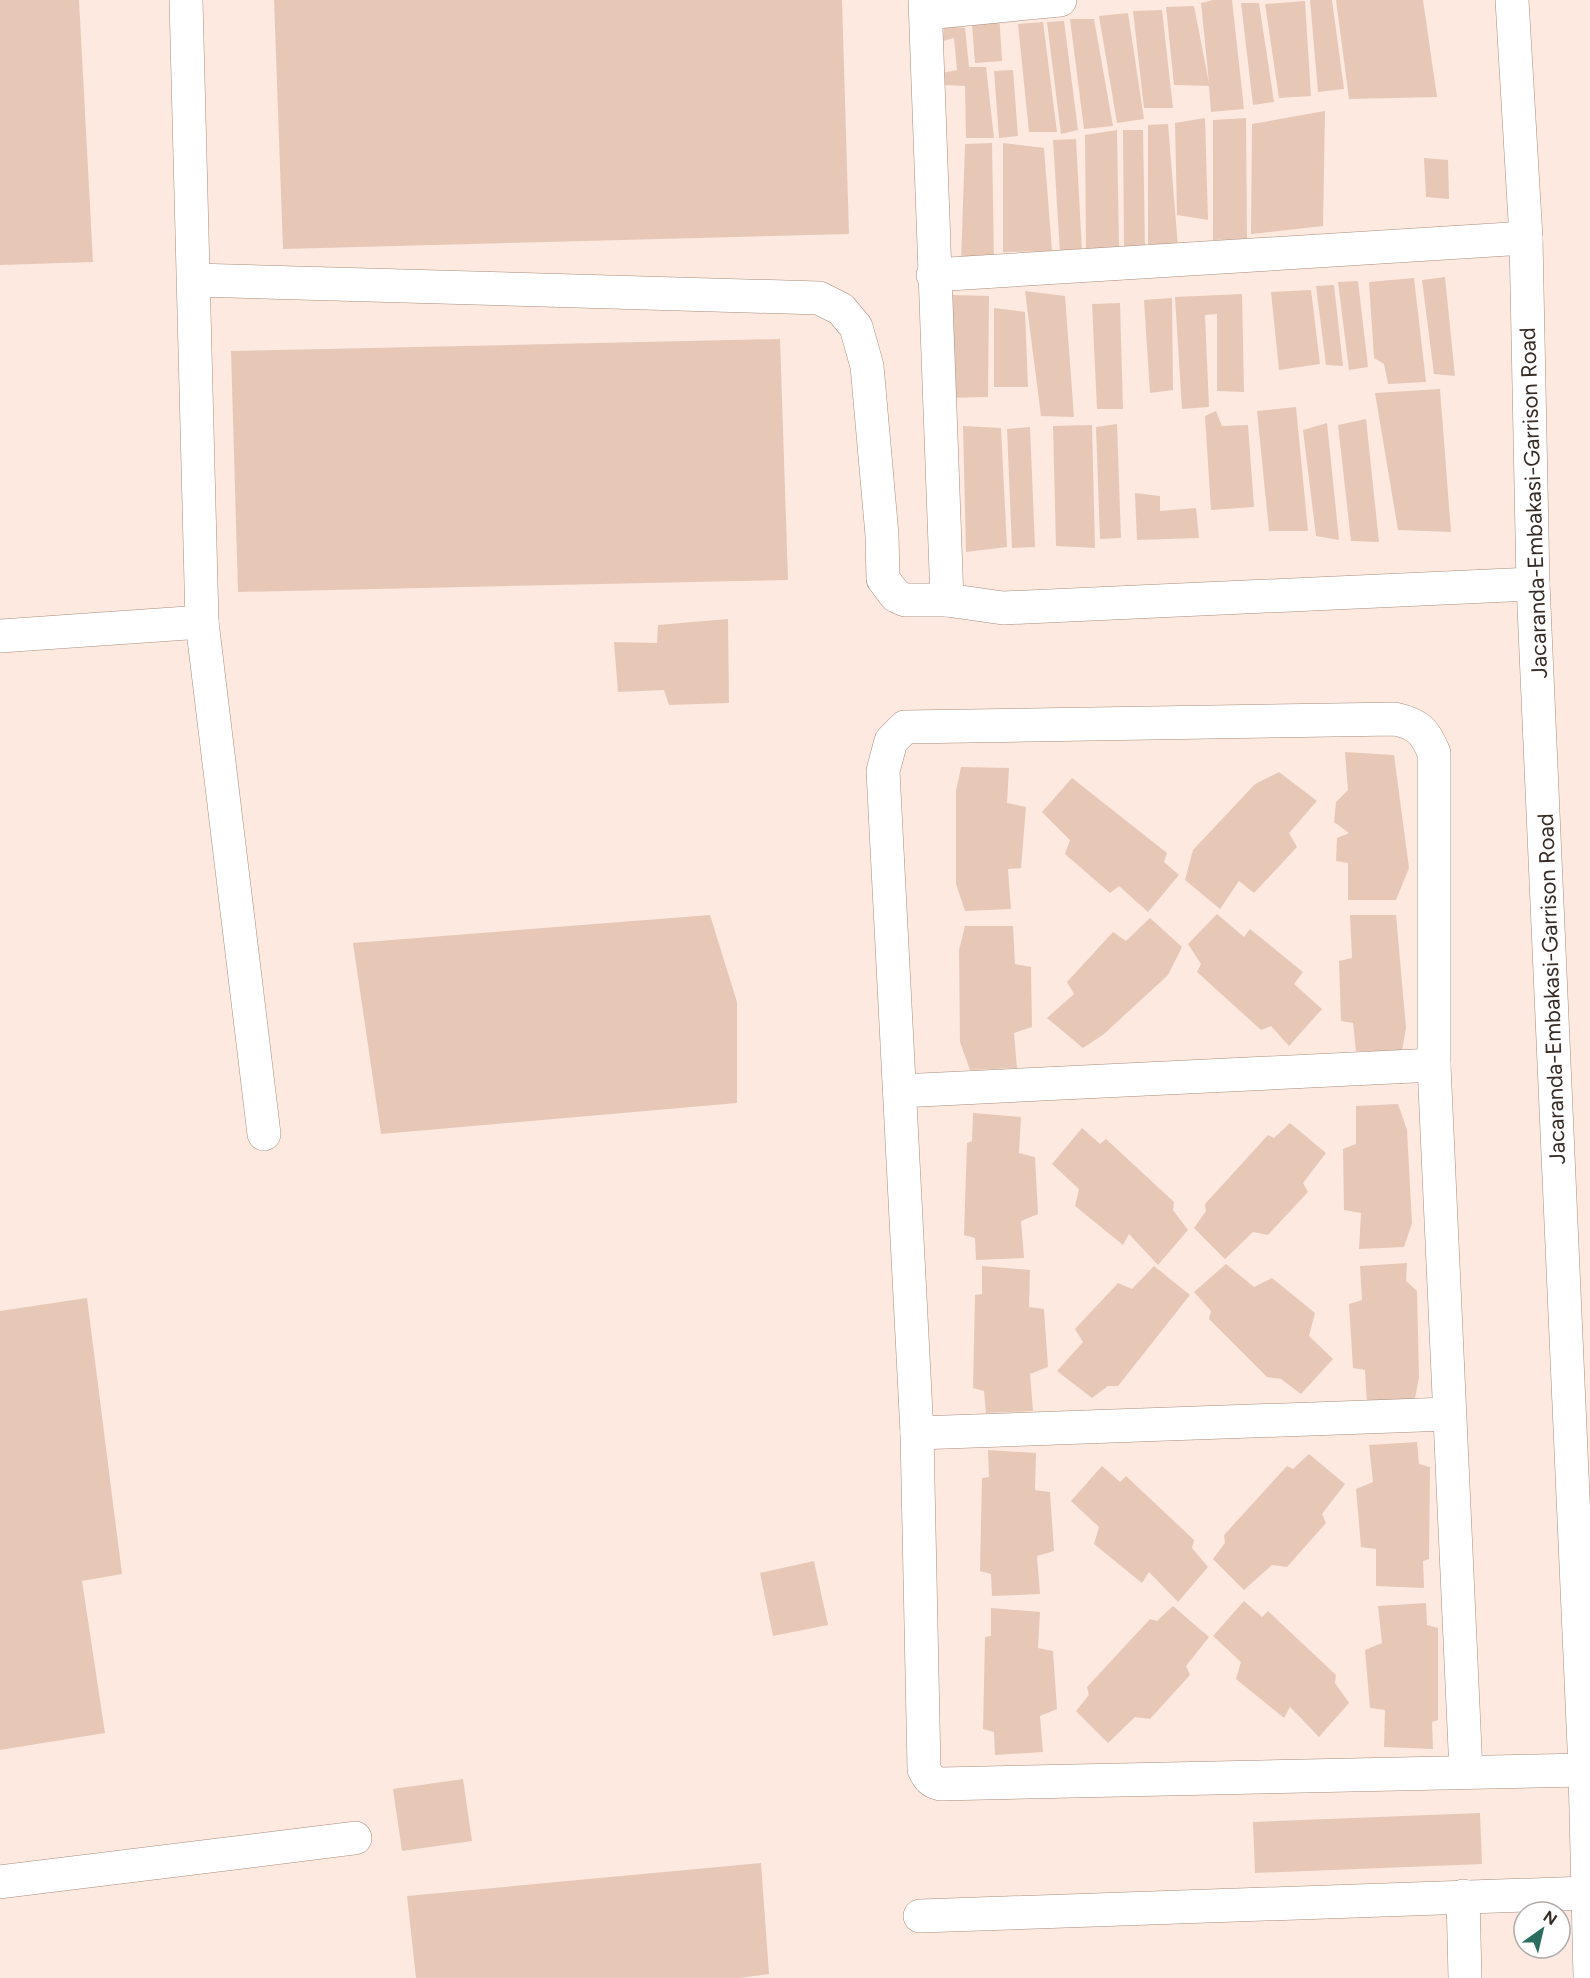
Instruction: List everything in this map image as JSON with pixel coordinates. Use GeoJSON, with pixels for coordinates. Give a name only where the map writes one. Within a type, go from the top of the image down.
{"type":"FeatureCollection","features":[{"type":"Feature","properties":{"kind":"street"},"geometry":{"type":"LineString","coordinates":[[186,0],[202,622],[264,1134]]}},
{"type":"Feature","properties":{"kind":"street"},"geometry":{"type":"LineString","coordinates":[[947,600],[933,275],[926,6],[1060,0]]}},
{"type":"Feature","properties":{"kind":"street","name":"Jacaranda-Embakasi-Garrison Road"},"geometry":{"type":"LineString","coordinates":[[1512,0],[1526,238],[1533,584],[1585,1770],[1590,1978]]}},
{"type":"Feature","properties":{"kind":"street"},"geometry":{"type":"LineString","coordinates":[[933,275],[1526,238]]}},
{"type":"Feature","properties":{"kind":"street"},"geometry":{"type":"LineString","coordinates":[[195,280],[819,298],[841,309],[856,327],[867,366],[882,535],[883,579],[896,596],[905,600],[947,600],[1003,608],[1533,584]]}},
{"type":"Feature","properties":{"kind":"street"},"geometry":{"type":"LineString","coordinates":[[0,636],[202,622]]}},
{"type":"Feature","properties":{"kind":"street"},"geometry":{"type":"LineString","coordinates":[[1466,1772],[1434,1065],[1434,753],[1425,733],[1413,723],[1395,719],[905,727],[891,741],[883,771],[917,1433],[924,1769],[927,1777],[934,1783],[1585,1770]]}},
{"type":"Feature","properties":{"kind":"street"},"geometry":{"type":"LineString","coordinates":[[900,1091],[1434,1065]]}},
{"type":"Feature","properties":{"kind":"street"},"geometry":{"type":"LineString","coordinates":[[917,1433],[1449,1414]]}},
{"type":"Feature","properties":{"kind":"street"},"geometry":{"type":"LineString","coordinates":[[0,1882],[355,1838]]}},
{"type":"Feature","properties":{"kind":"street"},"geometry":{"type":"LineString","coordinates":[[920,1916],[1587,1893]]}},
{"type":"Feature","properties":{"kind":"street"},"geometry":{"type":"LineString","coordinates":[[1462,1896],[1466,1978]]}},
{"type":"Feature","properties":{"kind":"building"},"geometry":{"type":"Polygon","coordinates":[[[0,0],[79,0],[93,262],[0,265],[0,0]]]}},
{"type":"Feature","properties":{"kind":"building"},"geometry":{"type":"Polygon","coordinates":[[[274,0],[842,0],[849,234],[283,249],[274,0]]]}},
{"type":"Feature","properties":{"kind":"building"},"geometry":{"type":"Polygon","coordinates":[[[1213,0],[1232,0],[1244,109],[1211,112],[1209,86],[1174,85],[1166,7],[1194,6],[1209,83],[1201,3],[1213,0]]]}},
{"type":"Feature","properties":{"kind":"building"},"geometry":{"type":"Polygon","coordinates":[[[1310,0],[1332,0],[1344,89],[1318,92],[1310,0]]]}},
{"type":"Feature","properties":{"kind":"building"},"geometry":{"type":"Polygon","coordinates":[[[1336,0],[1423,0],[1437,97],[1349,99],[1336,0]]]}},
{"type":"Feature","properties":{"kind":"building"},"geometry":{"type":"Polygon","coordinates":[[[1305,1],[1311,96],[1279,98],[1265,4],[1305,1]]]}},
{"type":"Feature","properties":{"kind":"building"},"geometry":{"type":"Polygon","coordinates":[[[1241,3],[1259,3],[1274,102],[1253,105],[1241,3]]]}},
{"type":"Feature","properties":{"kind":"building"},"geometry":{"type":"Polygon","coordinates":[[[1162,10],[1173,108],[1144,108],[1133,11],[1162,10]]]}},
{"type":"Feature","properties":{"kind":"building"},"geometry":{"type":"Polygon","coordinates":[[[999,11],[1002,61],[975,63],[971,13],[999,11]]]}},
{"type":"Feature","properties":{"kind":"building"},"geometry":{"type":"Polygon","coordinates":[[[1128,13],[1144,119],[1117,123],[1099,16],[1128,13]]]}},
{"type":"Feature","properties":{"kind":"building"},"geometry":{"type":"Polygon","coordinates":[[[1070,19],[1094,19],[1113,126],[1084,129],[1070,19]]]}},
{"type":"Feature","properties":{"kind":"building"},"geometry":{"type":"Polygon","coordinates":[[[1064,21],[1078,130],[1061,134],[1047,22],[1064,21]]]}},
{"type":"Feature","properties":{"kind":"building"},"geometry":{"type":"Polygon","coordinates":[[[1043,22],[1057,132],[1029,132],[1018,24],[1043,22]]]}},
{"type":"Feature","properties":{"kind":"building"},"geometry":{"type":"Polygon","coordinates":[[[944,26],[965,28],[969,67],[986,67],[994,138],[966,138],[965,86],[943,85],[942,73],[957,70],[954,38],[943,41],[944,26]]]}},
{"type":"Feature","properties":{"kind":"building"},"geometry":{"type":"Polygon","coordinates":[[[1013,70],[1018,136],[999,138],[994,71],[1013,70]]]}},
{"type":"Feature","properties":{"kind":"building"},"geometry":{"type":"Polygon","coordinates":[[[1325,111],[1323,226],[1251,234],[1252,124],[1325,111]]]}},
{"type":"Feature","properties":{"kind":"building"},"geometry":{"type":"Polygon","coordinates":[[[1205,118],[1208,220],[1177,215],[1175,123],[1205,118]]]}},
{"type":"Feature","properties":{"kind":"building"},"geometry":{"type":"Polygon","coordinates":[[[1246,118],[1247,239],[1213,240],[1213,120],[1246,118]]]}},
{"type":"Feature","properties":{"kind":"building"},"geometry":{"type":"Polygon","coordinates":[[[1168,124],[1178,247],[1148,244],[1148,125],[1168,124]]]}},
{"type":"Feature","properties":{"kind":"building"},"geometry":{"type":"Polygon","coordinates":[[[1117,130],[1119,247],[1086,249],[1085,135],[1117,130]]]}},
{"type":"Feature","properties":{"kind":"building"},"geometry":{"type":"Polygon","coordinates":[[[1123,130],[1143,130],[1145,248],[1124,246],[1123,130]]]}},
{"type":"Feature","properties":{"kind":"building"},"geometry":{"type":"Polygon","coordinates":[[[1076,139],[1082,251],[1060,253],[1053,140],[1076,139]]]}},
{"type":"Feature","properties":{"kind":"building"},"geometry":{"type":"Polygon","coordinates":[[[992,143],[994,260],[961,262],[965,144],[992,143]]]}},
{"type":"Feature","properties":{"kind":"building"},"geometry":{"type":"Polygon","coordinates":[[[1003,143],[1044,148],[1052,251],[1003,252],[1003,143]]]}},
{"type":"Feature","properties":{"kind":"building"},"geometry":{"type":"Polygon","coordinates":[[[1424,158],[1448,160],[1449,199],[1426,197],[1424,158]]]}},
{"type":"Feature","properties":{"kind":"building"},"geometry":{"type":"Polygon","coordinates":[[[1445,277],[1455,376],[1434,374],[1422,280],[1445,277]]]}},
{"type":"Feature","properties":{"kind":"building"},"geometry":{"type":"Polygon","coordinates":[[[1414,278],[1426,382],[1388,384],[1384,364],[1374,358],[1369,282],[1414,278]]]}},
{"type":"Feature","properties":{"kind":"building"},"geometry":{"type":"Polygon","coordinates":[[[1358,281],[1368,367],[1349,370],[1338,282],[1358,281]]]}},
{"type":"Feature","properties":{"kind":"building"},"geometry":{"type":"Polygon","coordinates":[[[1334,285],[1343,366],[1326,365],[1316,286],[1334,285]]]}},
{"type":"Feature","properties":{"kind":"building"},"geometry":{"type":"Polygon","coordinates":[[[1311,290],[1320,364],[1279,370],[1271,292],[1311,290]]]}},
{"type":"Feature","properties":{"kind":"building"},"geometry":{"type":"Polygon","coordinates":[[[1025,291],[1065,296],[1074,417],[1041,416],[1025,291]]]}},
{"type":"Feature","properties":{"kind":"building"},"geometry":{"type":"Polygon","coordinates":[[[1242,294],[1244,392],[1217,391],[1217,314],[1205,315],[1209,407],[1182,409],[1175,297],[1242,294]]]}},
{"type":"Feature","properties":{"kind":"building"},"geometry":{"type":"Polygon","coordinates":[[[952,295],[989,296],[988,397],[945,398],[952,295]]]}},
{"type":"Feature","properties":{"kind":"building"},"geometry":{"type":"Polygon","coordinates":[[[1172,298],[1173,390],[1150,393],[1144,300],[1172,298]]]}},
{"type":"Feature","properties":{"kind":"building"},"geometry":{"type":"Polygon","coordinates":[[[1120,303],[1123,409],[1097,409],[1092,304],[1120,303]]]}},
{"type":"Feature","properties":{"kind":"building"},"geometry":{"type":"Polygon","coordinates":[[[994,308],[1025,312],[1028,387],[994,387],[994,308]]]}},
{"type":"Feature","properties":{"kind":"building"},"geometry":{"type":"Polygon","coordinates":[[[780,339],[788,580],[238,592],[231,351],[780,339]]]}},
{"type":"Feature","properties":{"kind":"building"},"geometry":{"type":"Polygon","coordinates":[[[1440,389],[1451,532],[1398,530],[1375,393],[1440,389]]]}},
{"type":"Feature","properties":{"kind":"building"},"geometry":{"type":"Polygon","coordinates":[[[1296,407],[1308,531],[1269,531],[1257,411],[1296,407]]]}},
{"type":"Feature","properties":{"kind":"building"},"geometry":{"type":"Polygon","coordinates":[[[1216,411],[1222,426],[1248,425],[1254,507],[1211,510],[1205,416],[1216,411]]]}},
{"type":"Feature","properties":{"kind":"building"},"geometry":{"type":"Polygon","coordinates":[[[1366,419],[1379,542],[1351,541],[1338,425],[1366,419]]]}},
{"type":"Feature","properties":{"kind":"building"},"geometry":{"type":"Polygon","coordinates":[[[1327,423],[1339,540],[1316,536],[1303,430],[1327,423]]]}},
{"type":"Feature","properties":{"kind":"building"},"geometry":{"type":"Polygon","coordinates":[[[1117,424],[1121,538],[1100,539],[1096,427],[1117,424]]]}},
{"type":"Feature","properties":{"kind":"building"},"geometry":{"type":"Polygon","coordinates":[[[1092,425],[1095,548],[1056,546],[1053,426],[1092,425]]]}},
{"type":"Feature","properties":{"kind":"building"},"geometry":{"type":"Polygon","coordinates":[[[963,426],[1001,428],[1007,547],[966,552],[963,426]]]}},
{"type":"Feature","properties":{"kind":"building"},"geometry":{"type":"Polygon","coordinates":[[[1030,427],[1035,547],[1012,548],[1007,429],[1030,427]]]}},
{"type":"Feature","properties":{"kind":"building"},"geometry":{"type":"Polygon","coordinates":[[[1135,493],[1160,496],[1160,511],[1196,508],[1199,538],[1137,540],[1135,493]]]}},
{"type":"Feature","properties":{"kind":"building"},"geometry":{"type":"Polygon","coordinates":[[[728,619],[729,703],[669,705],[664,690],[618,692],[614,642],[657,643],[658,625],[728,619]]]}},
{"type":"Feature","properties":{"kind":"building"},"geometry":{"type":"Polygon","coordinates":[[[1345,752],[1394,755],[1409,868],[1396,900],[1348,900],[1348,863],[1336,861],[1337,838],[1349,833],[1334,822],[1336,802],[1348,790],[1345,752]]]}},
{"type":"Feature","properties":{"kind":"building"},"geometry":{"type":"Polygon","coordinates":[[[961,767],[1009,768],[1007,803],[1026,807],[1021,868],[1008,869],[1011,909],[965,911],[956,884],[956,791],[961,767]]]}},
{"type":"Feature","properties":{"kind":"building"},"geometry":{"type":"Polygon","coordinates":[[[1279,772],[1317,801],[1289,833],[1297,847],[1254,893],[1239,881],[1220,909],[1185,880],[1193,850],[1255,784],[1279,772]]]}},
{"type":"Feature","properties":{"kind":"building"},"geometry":{"type":"Polygon","coordinates":[[[1072,778],[1167,853],[1164,862],[1179,875],[1148,912],[1119,886],[1110,893],[1065,854],[1070,840],[1042,812],[1072,778]]]}},
{"type":"Feature","properties":{"kind":"building"},"geometry":{"type":"Polygon","coordinates":[[[1217,914],[1244,937],[1250,929],[1303,972],[1294,984],[1322,1009],[1289,1046],[1271,1026],[1261,1030],[1197,972],[1201,964],[1188,944],[1217,914]]]}},
{"type":"Feature","properties":{"kind":"building"},"geometry":{"type":"Polygon","coordinates":[[[710,915],[737,1002],[737,1103],[381,1134],[353,943],[710,915]]]}},
{"type":"Feature","properties":{"kind":"building"},"geometry":{"type":"Polygon","coordinates":[[[1350,915],[1396,915],[1406,1028],[1402,1051],[1356,1051],[1353,1023],[1341,1021],[1339,961],[1352,958],[1350,915]]]}},
{"type":"Feature","properties":{"kind":"building"},"geometry":{"type":"Polygon","coordinates":[[[1150,918],[1182,947],[1168,975],[1104,1034],[1083,1048],[1047,1018],[1074,994],[1067,982],[1113,932],[1126,941],[1150,918]]]}},
{"type":"Feature","properties":{"kind":"building"},"geometry":{"type":"Polygon","coordinates":[[[965,926],[1013,926],[1015,964],[1031,967],[1032,1027],[1014,1033],[1017,1068],[970,1070],[960,1042],[959,950],[965,926]]]}},
{"type":"Feature","properties":{"kind":"building"},"geometry":{"type":"Polygon","coordinates":[[[1398,1104],[1407,1130],[1412,1223],[1404,1247],[1359,1249],[1361,1213],[1344,1210],[1343,1149],[1356,1144],[1356,1106],[1398,1104]]]}},
{"type":"Feature","properties":{"kind":"building"},"geometry":{"type":"Polygon","coordinates":[[[973,1113],[1021,1117],[1019,1153],[1035,1157],[1038,1214],[1021,1221],[1024,1258],[976,1260],[975,1238],[964,1235],[967,1143],[972,1141],[973,1113]]]}},
{"type":"Feature","properties":{"kind":"building"},"geometry":{"type":"Polygon","coordinates":[[[1290,1123],[1326,1153],[1303,1183],[1308,1192],[1268,1235],[1253,1232],[1225,1259],[1194,1228],[1206,1211],[1205,1204],[1268,1135],[1274,1138],[1290,1123]]]}},
{"type":"Feature","properties":{"kind":"building"},"geometry":{"type":"Polygon","coordinates":[[[1082,1128],[1100,1144],[1106,1139],[1174,1202],[1173,1210],[1188,1230],[1158,1265],[1129,1234],[1123,1245],[1075,1206],[1079,1189],[1052,1164],[1082,1128]]]}},
{"type":"Feature","properties":{"kind":"building"},"geometry":{"type":"Polygon","coordinates":[[[1407,1263],[1406,1281],[1417,1291],[1419,1377],[1414,1404],[1367,1404],[1365,1370],[1353,1368],[1349,1304],[1362,1300],[1360,1266],[1407,1263]]]}},
{"type":"Feature","properties":{"kind":"building"},"geometry":{"type":"Polygon","coordinates":[[[1226,1264],[1254,1287],[1272,1278],[1315,1313],[1309,1336],[1333,1359],[1301,1394],[1281,1379],[1267,1377],[1209,1319],[1211,1311],[1194,1292],[1226,1264]]]}},
{"type":"Feature","properties":{"kind":"building"},"geometry":{"type":"Polygon","coordinates":[[[982,1266],[1030,1270],[1029,1307],[1044,1309],[1048,1367],[1030,1374],[1033,1411],[986,1413],[984,1391],[973,1388],[975,1295],[982,1294],[982,1266]]]}},
{"type":"Feature","properties":{"kind":"building"},"geometry":{"type":"Polygon","coordinates":[[[1154,1266],[1190,1295],[1118,1386],[1108,1386],[1092,1398],[1057,1371],[1083,1342],[1075,1329],[1118,1283],[1132,1289],[1154,1266]]]}},
{"type":"Feature","properties":{"kind":"building"},"geometry":{"type":"Polygon","coordinates":[[[87,1298],[122,1574],[82,1581],[105,1733],[0,1750],[0,1311],[87,1298]]]}},
{"type":"Feature","properties":{"kind":"building"},"geometry":{"type":"Polygon","coordinates":[[[1417,1442],[1419,1464],[1430,1467],[1429,1559],[1423,1561],[1424,1588],[1376,1586],[1376,1549],[1361,1547],[1356,1489],[1373,1482],[1369,1445],[1417,1442]]]}},
{"type":"Feature","properties":{"kind":"building"},"geometry":{"type":"Polygon","coordinates":[[[988,1450],[1036,1453],[1035,1490],[1050,1492],[1054,1551],[1037,1556],[1040,1594],[992,1596],[991,1574],[980,1571],[982,1478],[989,1477],[988,1450]]]}},
{"type":"Feature","properties":{"kind":"building"},"geometry":{"type":"Polygon","coordinates":[[[1309,1454],[1345,1484],[1322,1514],[1326,1523],[1287,1567],[1272,1565],[1244,1590],[1213,1559],[1225,1543],[1224,1535],[1287,1466],[1293,1469],[1309,1454]]]}},
{"type":"Feature","properties":{"kind":"building"},"geometry":{"type":"Polygon","coordinates":[[[1102,1466],[1120,1482],[1126,1476],[1194,1540],[1192,1548],[1208,1567],[1178,1602],[1149,1572],[1142,1583],[1094,1544],[1099,1527],[1071,1501],[1102,1466]]]}},
{"type":"Feature","properties":{"kind":"building"},"geometry":{"type":"Polygon","coordinates":[[[814,1561],[828,1625],[773,1636],[760,1573],[814,1561]]]}},
{"type":"Feature","properties":{"kind":"building"},"geometry":{"type":"Polygon","coordinates":[[[1244,1601],[1262,1617],[1268,1611],[1336,1675],[1335,1683],[1349,1703],[1319,1737],[1290,1707],[1284,1718],[1236,1679],[1241,1662],[1213,1636],[1244,1601]]]}},
{"type":"Feature","properties":{"kind":"building"},"geometry":{"type":"Polygon","coordinates":[[[1426,1603],[1427,1625],[1438,1628],[1438,1720],[1432,1722],[1433,1749],[1384,1747],[1385,1710],[1370,1708],[1365,1650],[1382,1643],[1378,1606],[1426,1603]]]}},
{"type":"Feature","properties":{"kind":"building"},"geometry":{"type":"Polygon","coordinates":[[[1173,1606],[1209,1637],[1186,1666],[1190,1675],[1150,1719],[1135,1717],[1108,1743],[1076,1711],[1089,1695],[1087,1687],[1150,1619],[1157,1621],[1173,1606]]]}},
{"type":"Feature","properties":{"kind":"building"},"geometry":{"type":"Polygon","coordinates":[[[991,1608],[1040,1612],[1038,1648],[1053,1651],[1057,1709],[1040,1716],[1043,1752],[995,1755],[994,1732],[983,1729],[985,1637],[991,1636],[991,1608]]]}},
{"type":"Feature","properties":{"kind":"building"},"geometry":{"type":"Polygon","coordinates":[[[463,1779],[472,1841],[402,1851],[393,1789],[463,1779]]]}},
{"type":"Feature","properties":{"kind":"building"},"geometry":{"type":"Polygon","coordinates":[[[1480,1813],[1482,1864],[1255,1873],[1253,1822],[1480,1813]]]}},
{"type":"Feature","properties":{"kind":"building"},"geometry":{"type":"Polygon","coordinates":[[[761,1863],[769,1974],[738,1978],[416,1978],[407,1896],[761,1863]]]}}]}
